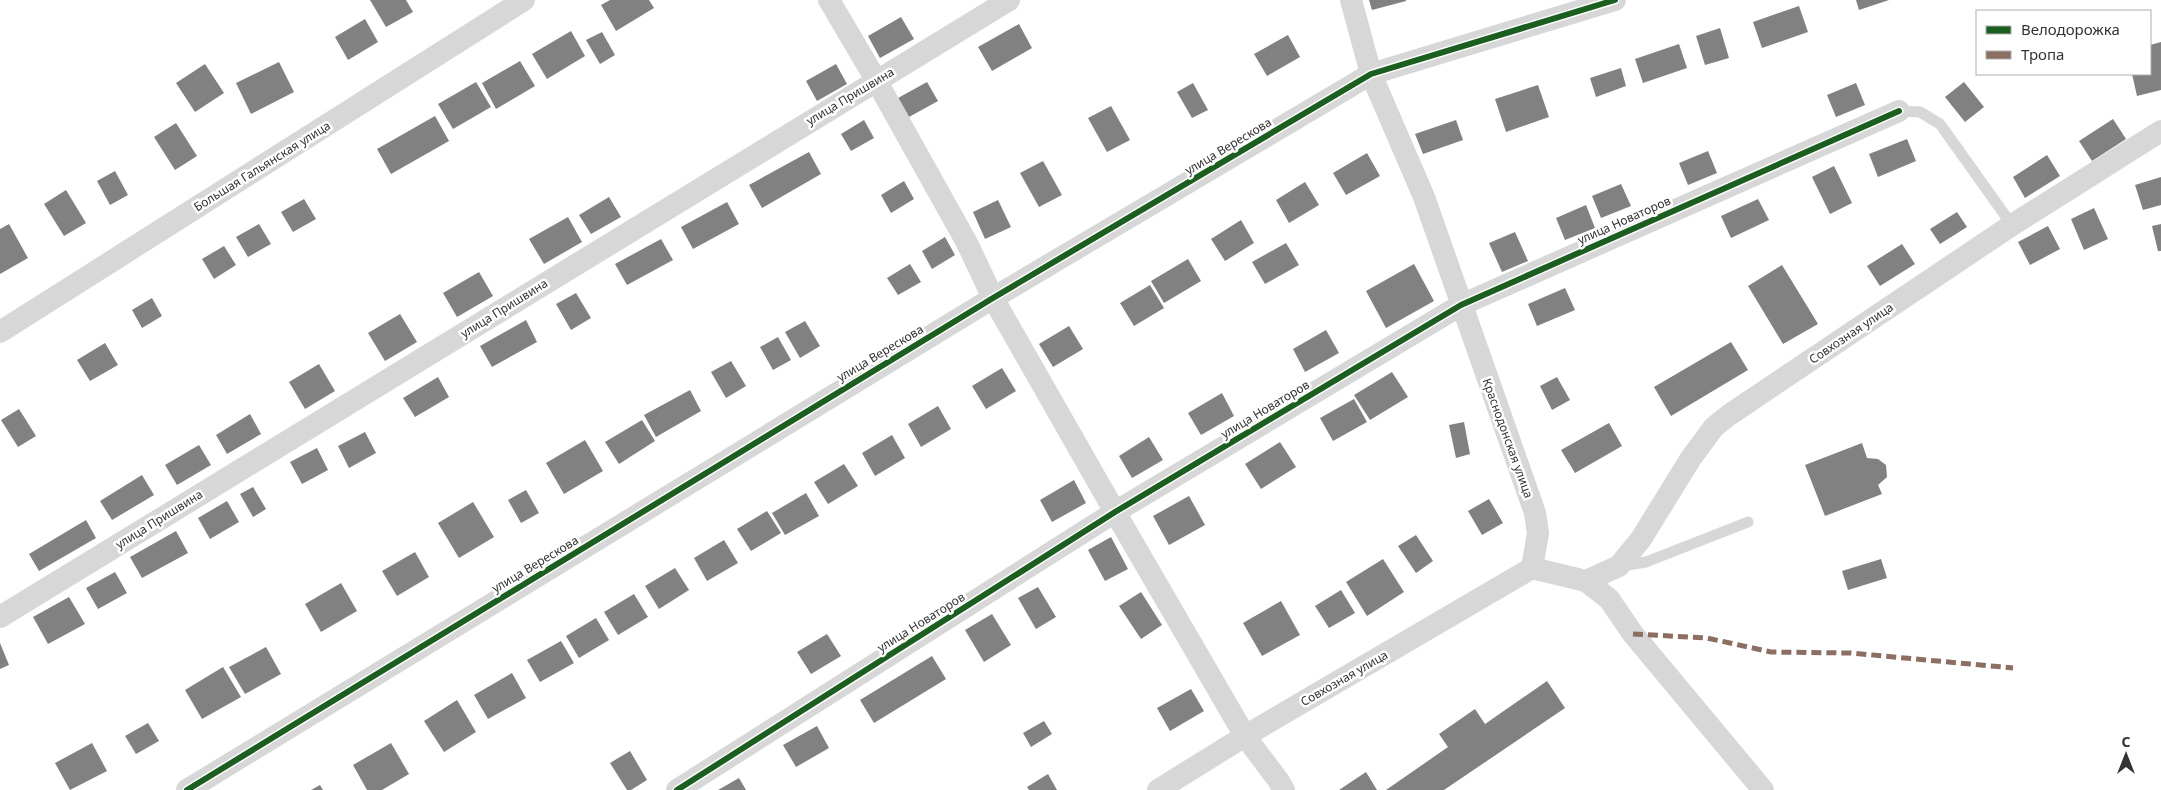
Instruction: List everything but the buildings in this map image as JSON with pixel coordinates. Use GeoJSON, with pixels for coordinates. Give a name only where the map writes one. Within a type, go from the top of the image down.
{"type":"FeatureCollection","features":[{"type":"Feature","properties":{"kind":"street","name":"Большая Гальянская улица"},"geometry":{"type":"LineString","coordinates":[[0,332],[524,0]]}},
{"type":"Feature","properties":{"kind":"street"},"geometry":{"type":"LineString","coordinates":[[829,0],[967,243],[992,298],[1244,736],[1284,790]]}},
{"type":"Feature","properties":{"kind":"street","name":"улица Пришвина"},"geometry":{"type":"LineString","coordinates":[[0,617],[1009,0]]}},
{"type":"Feature","properties":{"kind":"street","name":"Краснодонская улица"},"geometry":{"type":"LineString","coordinates":[[1351,0],[1371,74],[1424,197],[1536,513],[1538,534],[1532,568]]}},
{"type":"Feature","properties":{"kind":"street","name":"улица Верескова"},"geometry":{"type":"LineString","coordinates":[[187,790],[992,298],[1371,74],[1615,0]]}},
{"type":"Feature","properties":{"kind":"street","name":"улица Новаторов"},"geometry":{"type":"LineString","coordinates":[[677,790],[1115,512],[1461,305],[1898,111]]}},
{"type":"Feature","properties":{"kind":"street","name":"Совхозная улица"},"geometry":{"type":"LineString","coordinates":[[1586,582],[1619,566],[1642,539],[1691,458],[1714,427],[1728,415],[2012,225],[2161,131]]}},
{"type":"Feature","properties":{"kind":"street"},"geometry":{"type":"LineString","coordinates":[[1532,568],[1586,582],[1609,599],[1633,634],[1763,790]]}},
{"type":"Feature","properties":{"kind":"street","name":"Совхозная улица"},"geometry":{"type":"LineString","coordinates":[[1158,790],[1244,736],[1532,568]]}},
{"type":"Feature","properties":{"kind":"lane"},"geometry":{"type":"LineString","coordinates":[[1898,111],[1920,112],[1940,124],[2012,225]]}},
{"type":"Feature","properties":{"kind":"lane"},"geometry":{"type":"LineString","coordinates":[[1619,566],[1646,562],[1748,522]]}},
{"type":"Feature","properties":{"kind":"marked path"},"geometry":{"type":"LineString","coordinates":[[1633,634],[1707,638],[1771,652],[1851,653],[2013,668]]}},
{"type":"Feature","properties":{"kind":"cycle path"},"geometry":{"type":"LineString","coordinates":[[187,790],[993,298],[1371,74],[1615,0]]}},
{"type":"Feature","properties":{"kind":"cycle path"},"geometry":{"type":"LineString","coordinates":[[677,790],[1115,512],[1461,305],[1899,111]]}}]}
